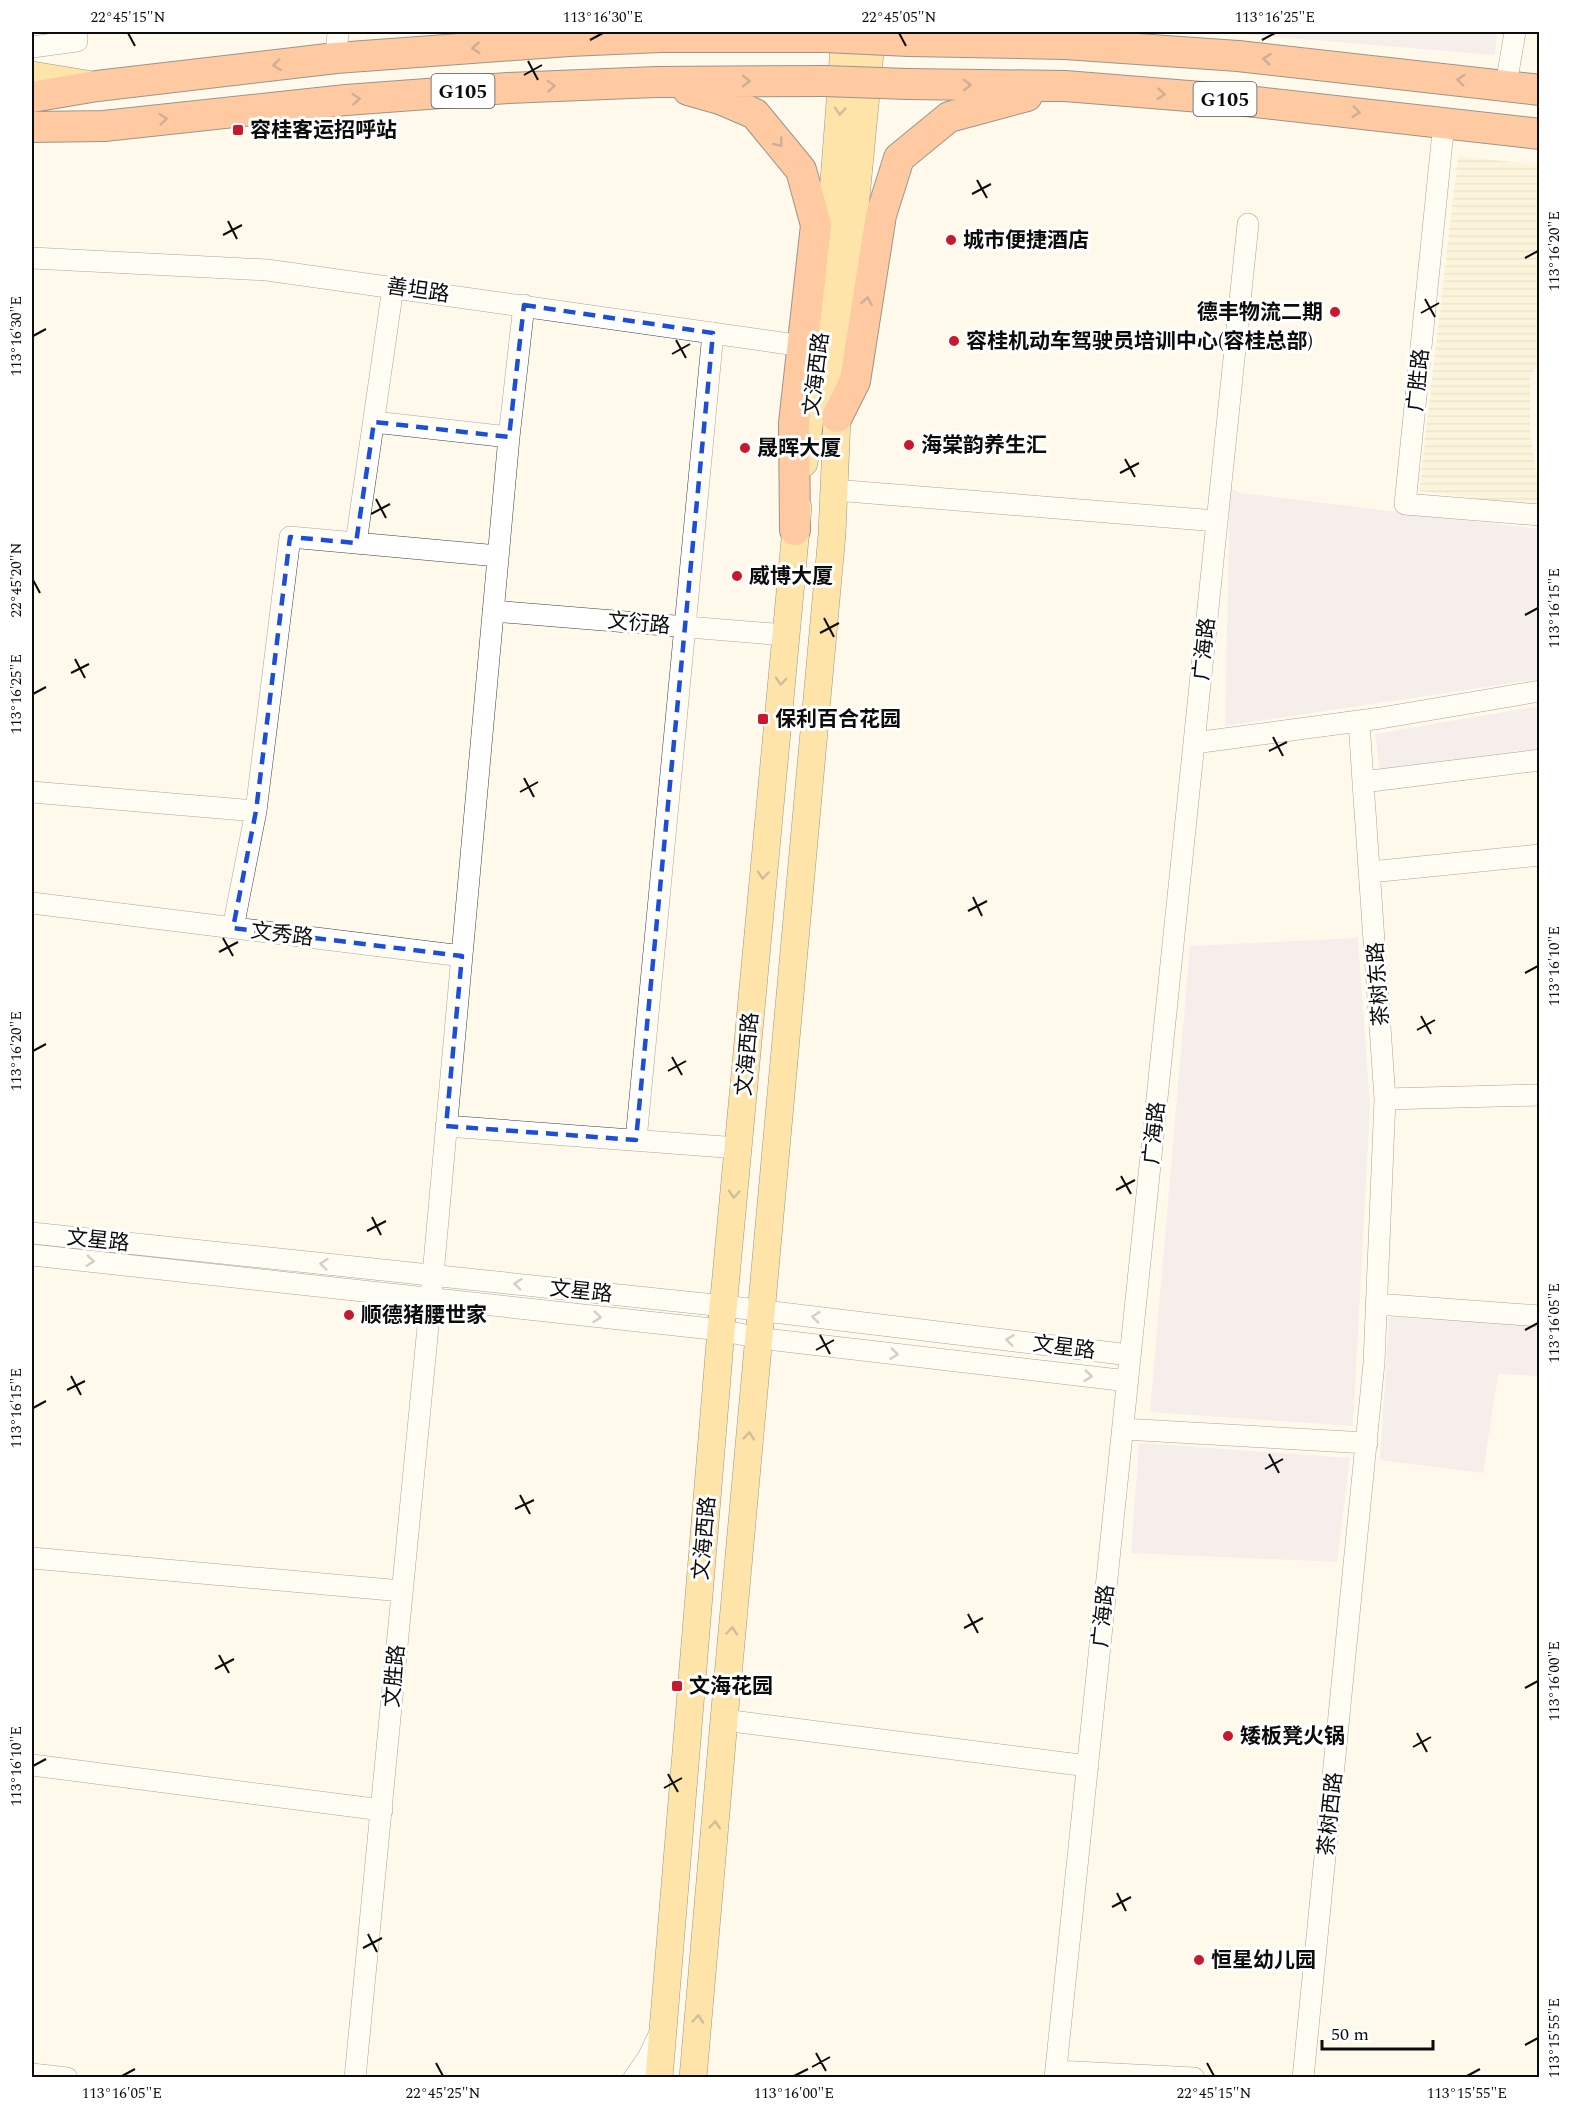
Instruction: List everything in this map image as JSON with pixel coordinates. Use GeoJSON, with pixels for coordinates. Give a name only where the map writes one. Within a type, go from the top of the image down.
{"type":"FeatureCollection","features":[{"type":"Feature","properties":{"kind":"highway"},"geometry":{"type":"LineString","coordinates":[[32,97],[337,45],[569,41],[670,34],[835,34]]}},
{"type":"Feature","properties":{"kind":"highway","name":"G105"},"geometry":{"type":"LineString","coordinates":[[835,34],[909,41],[1052,38],[1238,56],[1539,90]]}},
{"type":"Feature","properties":{"kind":"highway","name":"G105"},"geometry":{"type":"LineString","coordinates":[[32,127],[104,126],[346,99],[508,88],[656,82],[824,81],[1065,86],[1238,100],[1539,134]]}},
{"type":"Feature","properties":{"kind":"highway"},"geometry":{"type":"LineString","coordinates":[[656,82],[720,99],[755,114],[801,170],[816,225],[794,423],[795,530]]}},
{"type":"Feature","properties":{"kind":"highway"},"geometry":{"type":"LineString","coordinates":[[837,417],[855,381],[881,215],[899,158],[949,117],[1065,86]]}},
{"type":"Feature","properties":{"kind":"main road","name":"文海西路"},"geometry":{"type":"LineString","coordinates":[[694,2066],[832,534],[839,373],[872,32]]}},
{"type":"Feature","properties":{"kind":"main road","name":"文海西路"},"geometry":{"type":"LineString","coordinates":[[659,2078],[723,1318],[785,636],[795,530],[819,349],[836,164],[835,34]]}},
{"type":"Feature","properties":{"kind":"main road"},"geometry":{"type":"LineString","coordinates":[[32,75],[97,86]]}},
{"type":"Feature","properties":{"kind":"main road"},"geometry":{"type":"LineString","coordinates":[[32,138],[104,126]]}},
{"type":"Feature","properties":{"kind":"street"},"geometry":{"type":"LineString","coordinates":[[32,47],[76,41],[77,32]]}},
{"type":"Feature","properties":{"kind":"street"},"geometry":{"type":"LineString","coordinates":[[1506,85],[1515,32]]}},
{"type":"Feature","properties":{"kind":"street","name":"广胜路"},"geometry":{"type":"LineString","coordinates":[[1444,122],[1405,504],[1539,515]]}},
{"type":"Feature","properties":{"kind":"street","name":"广海路"},"geometry":{"type":"LineString","coordinates":[[1056,2074],[1248,224]]}},
{"type":"Feature","properties":{"kind":"street","name":"善坦路"},"geometry":{"type":"LineString","coordinates":[[32,258],[267,270],[803,346]]}},
{"type":"Feature","properties":{"kind":"street"},"geometry":{"type":"LineString","coordinates":[[356,543],[393,287]]}},
{"type":"Feature","properties":{"kind":"street","name":"文胜路"},"geometry":{"type":"LineString","coordinates":[[355,2078],[433,1275],[509,437],[524,305]]}},
{"type":"Feature","properties":{"kind":"street"},"geometry":{"type":"LineString","coordinates":[[636,1140],[712,333]]}},
{"type":"Feature","properties":{"kind":"street"},"geometry":{"type":"LineString","coordinates":[[374,422],[509,437]]}},
{"type":"Feature","properties":{"kind":"street"},"geometry":{"type":"LineString","coordinates":[[834,490],[1217,521]]}},
{"type":"Feature","properties":{"kind":"street"},"geometry":{"type":"LineString","coordinates":[[233,928],[256,811],[290,537],[498,556]]}},
{"type":"Feature","properties":{"kind":"street","name":"文衍路"},"geometry":{"type":"LineString","coordinates":[[493,611],[785,636]]}},
{"type":"Feature","properties":{"kind":"street"},"geometry":{"type":"LineString","coordinates":[[1194,743],[1359,721],[1539,691]]}},
{"type":"Feature","properties":{"kind":"street","name":"茶树东路"},"geometry":{"type":"LineString","coordinates":[[1359,721],[1385,1100],[1374,1363]]}},
{"type":"Feature","properties":{"kind":"street"},"geometry":{"type":"LineString","coordinates":[[1364,782],[1539,760]]}},
{"type":"Feature","properties":{"kind":"street"},"geometry":{"type":"LineString","coordinates":[[32,792],[256,811]]}},
{"type":"Feature","properties":{"kind":"street"},"geometry":{"type":"LineString","coordinates":[[1370,872],[1539,855]]}},
{"type":"Feature","properties":{"kind":"street","name":"文秀路"},"geometry":{"type":"LineString","coordinates":[[32,903],[462,956]]}},
{"type":"Feature","properties":{"kind":"street"},"geometry":{"type":"LineString","coordinates":[[1385,1100],[1539,1095]]}},
{"type":"Feature","properties":{"kind":"street"},"geometry":{"type":"LineString","coordinates":[[446,1126],[738,1148]]}},
{"type":"Feature","properties":{"kind":"street","name":"文星路"},"geometry":{"type":"LineString","coordinates":[[32,1233],[433,1275],[723,1318],[758,1338],[1128,1381]]}},
{"type":"Feature","properties":{"kind":"street","name":"文星路"},"geometry":{"type":"LineString","coordinates":[[32,1255],[430,1300],[723,1318],[761,1311],[1130,1355]]}},
{"type":"Feature","properties":{"kind":"street"},"geometry":{"type":"LineString","coordinates":[[1376,1304],[1539,1316]]}},
{"type":"Feature","properties":{"kind":"street","name":"茶树西路"},"geometry":{"type":"LineString","coordinates":[[1303,2078],[1374,1363]]}},
{"type":"Feature","properties":{"kind":"street"},"geometry":{"type":"LineString","coordinates":[[1123,1429],[1367,1443]]}},
{"type":"Feature","properties":{"kind":"street"},"geometry":{"type":"LineString","coordinates":[[32,1558],[402,1591]]}},
{"type":"Feature","properties":{"kind":"street"},"geometry":{"type":"LineString","coordinates":[[724,1720],[1088,1766]]}},
{"type":"Feature","properties":{"kind":"street"},"geometry":{"type":"LineString","coordinates":[[32,1765],[382,1810]]}},
{"type":"Feature","properties":{"kind":"street"},"geometry":{"type":"LineString","coordinates":[[634,2078],[648,2058],[664,2026]]}},
{"type":"Feature","properties":{"kind":"street"},"geometry":{"type":"LineString","coordinates":[[694,2066],[708,2078]]}},
{"type":"Feature","properties":{"kind":"street"},"geometry":{"type":"LineString","coordinates":[[32,2074],[67,2078]]}},
{"type":"Feature","properties":{"kind":"street"},"geometry":{"type":"LineString","coordinates":[[1056,2074],[1194,2078]]}},
{"type":"Feature","properties":{"kind":"highlighted area"},"geometry":{"type":"Polygon","coordinates":[[[524,305],[713,333],[636,1140],[446,1126],[462,956],[233,928],[256,811],[290,537],[356,543],[374,422],[509,437],[524,305]]]}},
{"type":"Feature","properties":{"kind":"shaded area"},"geometry":{"type":"Polygon","coordinates":[[[1217,32],[1497,32],[1495,55],[1217,32]]]}},
{"type":"Feature","properties":{"kind":"shaded area"},"geometry":{"type":"Polygon","coordinates":[[[1458,156],[1539,165],[1540,360],[1530,376],[1530,434],[1539,489],[1539,507],[1419,491],[1458,156]]]}},
{"type":"Feature","properties":{"kind":"shaded area"},"geometry":{"type":"Polygon","coordinates":[[[1230,487],[1240,493],[1539,529],[1539,679],[1225,726],[1230,487]]]}},
{"type":"Feature","properties":{"kind":"shaded area"},"geometry":{"type":"Polygon","coordinates":[[[1539,706],[1539,749],[1380,770],[1375,734],[1539,706]]]}},
{"type":"Feature","properties":{"kind":"shaded area"},"geometry":{"type":"Polygon","coordinates":[[[1358,938],[1370,1106],[1353,1426],[1150,1412],[1190,946],[1358,938]]]}},
{"type":"Feature","properties":{"kind":"shaded area"},"geometry":{"type":"Polygon","coordinates":[[[1389,1317],[1539,1325],[1539,1376],[1498,1374],[1483,1473],[1380,1460],[1389,1317]]]}},
{"type":"Feature","properties":{"kind":"shaded area"},"geometry":{"type":"Polygon","coordinates":[[[1139,1443],[1350,1458],[1337,1562],[1131,1553],[1139,1443]]]}},
{"type":"Feature","properties":{"kind":"place","name":"容桂客运招呼站"},"geometry":{"type":"Point","coordinates":[238,130]}},
{"type":"Feature","properties":{"kind":"place","name":"城市便捷酒店"},"geometry":{"type":"Point","coordinates":[951,240]}},
{"type":"Feature","properties":{"kind":"place","name":"德丰物流二期"},"geometry":{"type":"Point","coordinates":[1335,312]}},
{"type":"Feature","properties":{"kind":"place","name":"容桂机动车驾驶员培训中心(容桂总部)"},"geometry":{"type":"Point","coordinates":[954,341]}},
{"type":"Feature","properties":{"kind":"place","name":"海棠韵养生汇"},"geometry":{"type":"Point","coordinates":[909,445]}},
{"type":"Feature","properties":{"kind":"place","name":"晟晖大厦"},"geometry":{"type":"Point","coordinates":[745,448]}},
{"type":"Feature","properties":{"kind":"place","name":"威博大厦"},"geometry":{"type":"Point","coordinates":[737,576]}},
{"type":"Feature","properties":{"kind":"place","name":"保利百合花园"},"geometry":{"type":"Point","coordinates":[763,719]}},
{"type":"Feature","properties":{"kind":"place","name":"顺德猪腰世家"},"geometry":{"type":"Point","coordinates":[349,1315]}},
{"type":"Feature","properties":{"kind":"place","name":"文海花园"},"geometry":{"type":"Point","coordinates":[677,1686]}},
{"type":"Feature","properties":{"kind":"place","name":"矮板凳火锅"},"geometry":{"type":"Point","coordinates":[1228,1736]}},
{"type":"Feature","properties":{"kind":"place","name":"恒星幼儿园"},"geometry":{"type":"Point","coordinates":[1199,1960]}}]}
